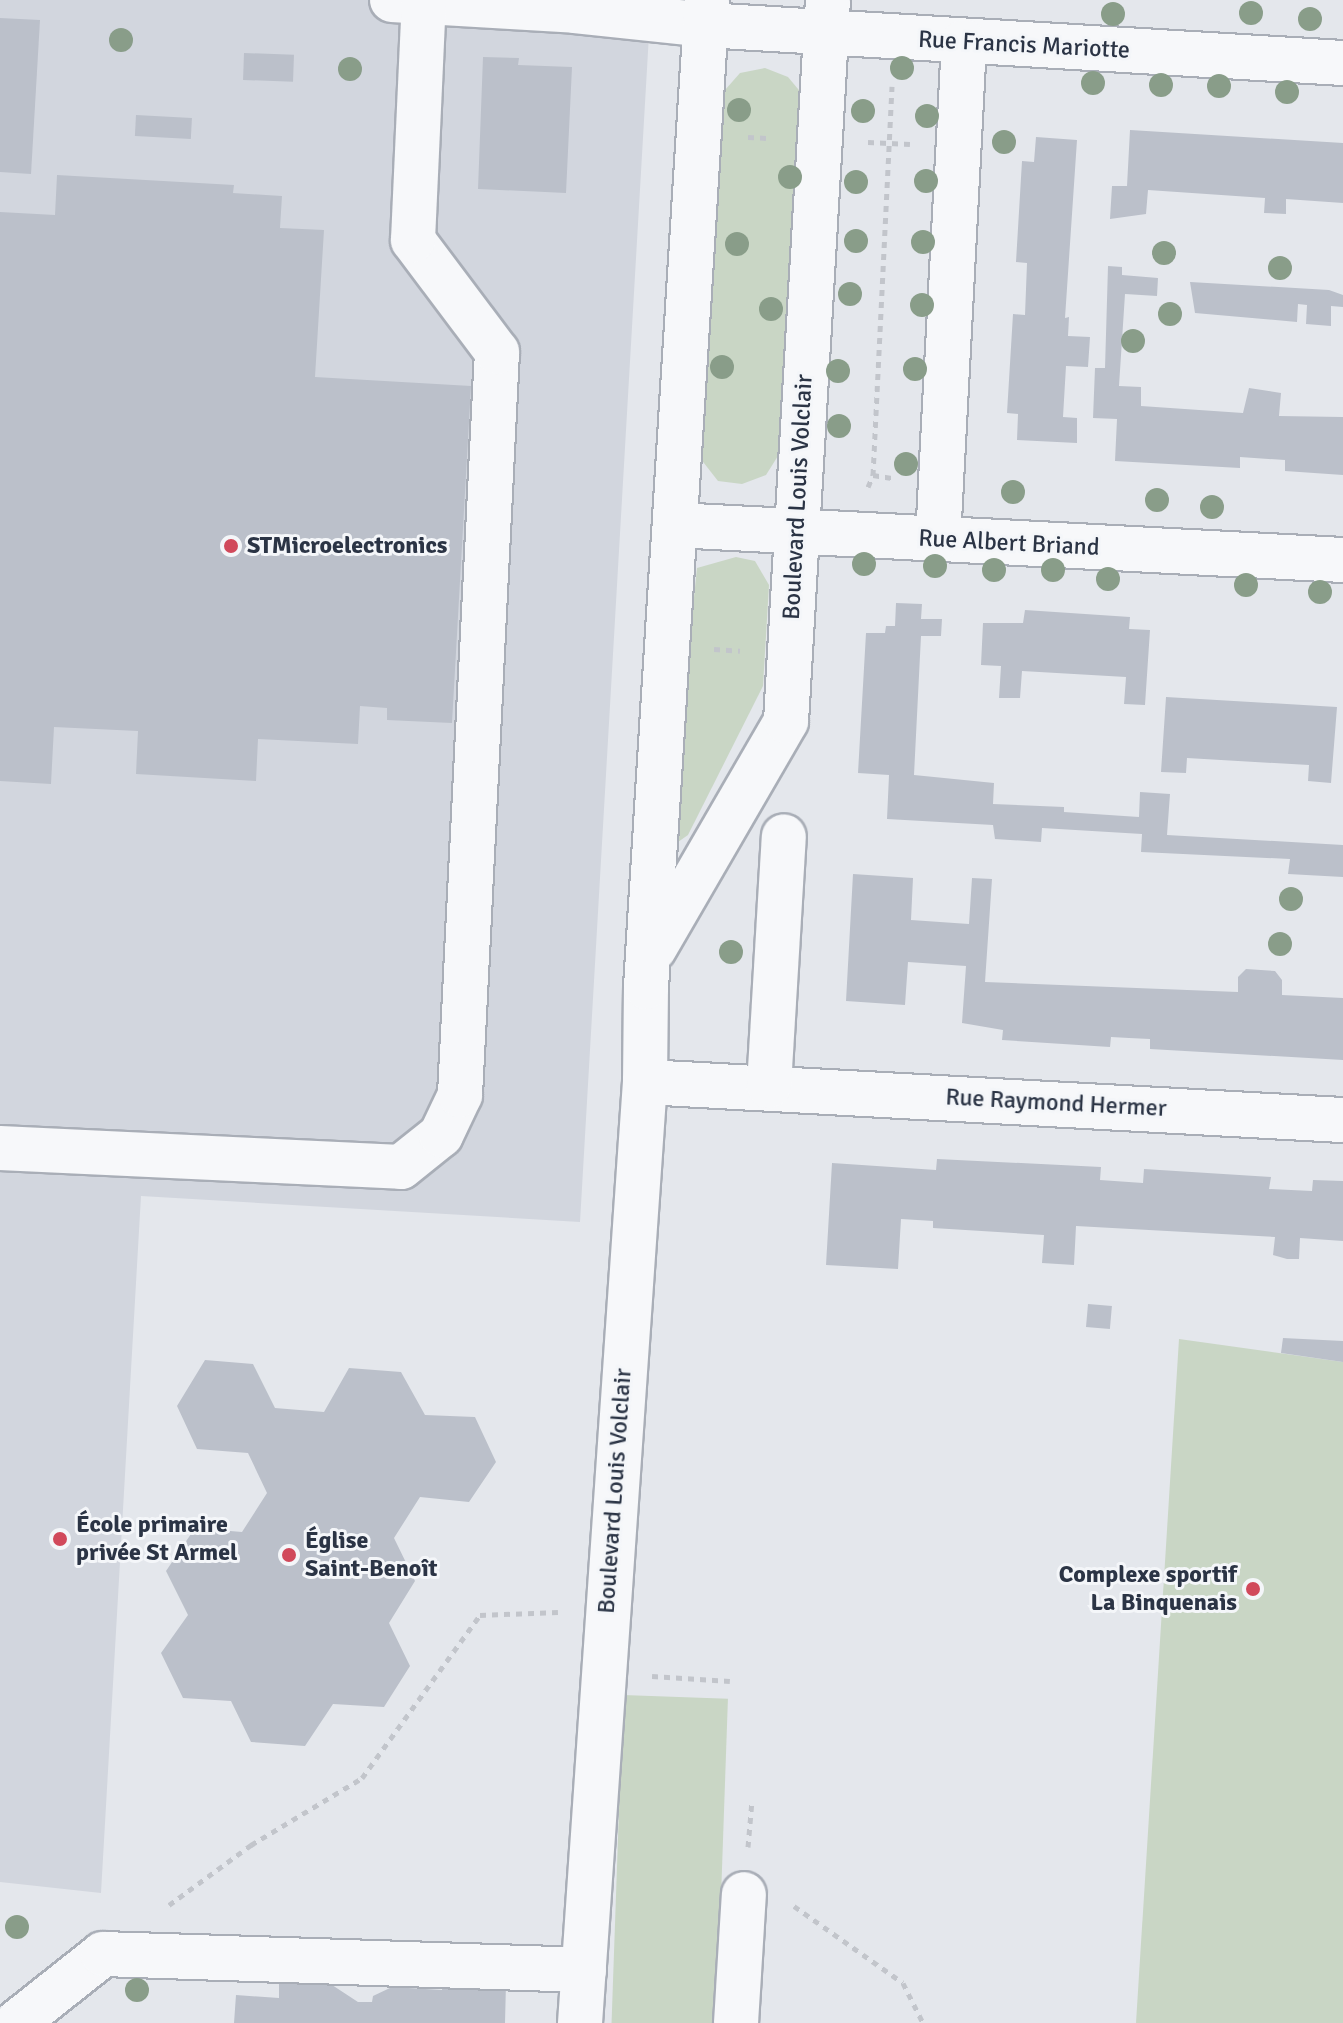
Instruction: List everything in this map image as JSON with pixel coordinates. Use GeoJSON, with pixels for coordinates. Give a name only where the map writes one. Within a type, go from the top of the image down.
{"type":"FeatureCollection","features":[{"type":"Feature","properties":{"kind":"street","name":"Rue Francis Mariotte"},"geometry":{"type":"LineString","coordinates":[[408,1],[827,16],[893,37],[1343,63]]}},
{"type":"Feature","properties":{"kind":"street"},"geometry":{"type":"LineString","coordinates":[[0,1148],[401,1167],[441,1135],[460,1095],[497,352],[413,240],[408,1]]}},
{"type":"Feature","properties":{"kind":"street","name":"Boulevard Louis Volclair"},"geometry":{"type":"LineString","coordinates":[[580,2023],[645,1082],[649,959],[706,13]]}},
{"type":"Feature","properties":{"kind":"street","name":"Boulevard Louis Volclair"},"geometry":{"type":"LineString","coordinates":[[649,959],[786,721],[827,16]]}},
{"type":"Feature","properties":{"kind":"street"},"geometry":{"type":"LineString","coordinates":[[938,539],[964,42]]}},
{"type":"Feature","properties":{"kind":"street","name":"Rue Albert Briand"},"geometry":{"type":"LineString","coordinates":[[675,525],[1343,560]]}},
{"type":"Feature","properties":{"kind":"street"},"geometry":{"type":"LineString","coordinates":[[769,1086],[784,836]]}},
{"type":"Feature","properties":{"kind":"street","name":"Rue Raymond Hermer"},"geometry":{"type":"LineString","coordinates":[[645,1082],[769,1086],[1343,1120]]}},
{"type":"Feature","properties":{"kind":"street"},"geometry":{"type":"LineString","coordinates":[[736,2023],[744,1894]]}},
{"type":"Feature","properties":{"kind":"street"},"geometry":{"type":"LineString","coordinates":[[16,2023],[103,1954],[584,1970]]}},
{"type":"Feature","properties":{"kind":"path"},"geometry":{"type":"LineString","coordinates":[[847,535],[873,475],[893,37]]}},
{"type":"Feature","properties":{"kind":"path"},"geometry":{"type":"LineString","coordinates":[[668,647],[789,653]]}},
{"type":"Feature","properties":{"kind":"path"},"geometry":{"type":"LineString","coordinates":[[164,1909],[251,1845],[362,1778],[480,1615],[607,1610]]}},
{"type":"Feature","properties":{"kind":"path"},"geometry":{"type":"LineString","coordinates":[[603,1673],[730,1681]]}},
{"type":"Feature","properties":{"kind":"path"},"geometry":{"type":"LineString","coordinates":[[744,1894],[803,1908],[903,1983],[923,2023]]}},
{"type":"Feature","properties":{"kind":"shaded area"},"geometry":{"type":"Polygon","coordinates":[[[0,0],[651,0],[580,1222],[141,1196],[101,1893],[0,1882],[0,0]]]}},
{"type":"Feature","properties":{"kind":"green space"},"geometry":{"type":"Polygon","coordinates":[[[765,68],[788,77],[803,95],[783,448],[766,475],[742,484],[718,481],[700,458],[725,90],[740,73],[765,68]]]}},
{"type":"Feature","properties":{"kind":"green space"},"geometry":{"type":"Polygon","coordinates":[[[736,557],[755,561],[769,585],[763,686],[688,835],[668,849],[697,568],[736,557]]]}},
{"type":"Feature","properties":{"kind":"green space","name":"Complexe sportif La Binquenais"},"geometry":{"type":"Polygon","coordinates":[[[1179,1339],[1343,1362],[1343,2023],[1136,2023],[1179,1339]]]}},
{"type":"Feature","properties":{"kind":"green space"},"geometry":{"type":"Polygon","coordinates":[[[623,1695],[728,1699],[717,2023],[612,2023],[623,1695]]]}},
{"type":"Feature","properties":{"kind":"building"},"geometry":{"type":"Polygon","coordinates":[[[0,18],[40,20],[31,174],[0,172],[0,18]]]}},
{"type":"Feature","properties":{"kind":"building"},"geometry":{"type":"Polygon","coordinates":[[[244,53],[294,55],[293,82],[243,80],[244,53]]]}},
{"type":"Feature","properties":{"kind":"building"},"geometry":{"type":"Polygon","coordinates":[[[483,57],[519,58],[518,65],[572,67],[566,193],[478,189],[483,57]]]}},
{"type":"Feature","properties":{"kind":"building"},"geometry":{"type":"Polygon","coordinates":[[[136,115],[192,118],[191,139],[135,136],[136,115]]]}},
{"type":"Feature","properties":{"kind":"building"},"geometry":{"type":"Polygon","coordinates":[[[1130,130],[1343,143],[1343,203],[1286,199],[1286,214],[1264,213],[1265,198],[1148,190],[1146,214],[1110,219],[1112,186],[1127,186],[1130,130]]]}},
{"type":"Feature","properties":{"kind":"building"},"geometry":{"type":"Polygon","coordinates":[[[1036,137],[1077,140],[1065,318],[1069,317],[1068,336],[1090,337],[1088,367],[1066,366],[1063,417],[1077,418],[1077,443],[1017,440],[1018,414],[1007,413],[1013,314],[1025,315],[1027,263],[1016,262],[1022,161],[1034,162],[1036,137]]]}},
{"type":"Feature","properties":{"kind":"building","name":"STMicroelectronics"},"geometry":{"type":"Polygon","coordinates":[[[57,175],[234,185],[233,193],[282,196],[280,228],[324,230],[315,377],[471,386],[452,723],[387,720],[387,708],[360,706],[358,744],[258,739],[256,781],[136,774],[138,731],[54,727],[51,784],[0,781],[0,212],[55,215],[57,175]]]}},
{"type":"Feature","properties":{"kind":"building"},"geometry":{"type":"Polygon","coordinates":[[[1108,266],[1122,267],[1122,275],[1158,278],[1157,296],[1125,294],[1119,386],[1141,387],[1141,406],[1243,413],[1249,388],[1281,393],[1279,416],[1343,417],[1343,475],[1285,471],[1285,460],[1240,457],[1240,468],[1115,461],[1117,419],[1093,418],[1095,368],[1105,368],[1108,266]]]}},
{"type":"Feature","properties":{"kind":"building"},"geometry":{"type":"Polygon","coordinates":[[[1190,282],[1329,290],[1343,295],[1343,307],[1331,306],[1331,326],[1306,324],[1307,305],[1298,304],[1297,322],[1195,313],[1190,282]]]}},
{"type":"Feature","properties":{"kind":"building"},"geometry":{"type":"Polygon","coordinates":[[[896,603],[922,604],[921,619],[942,619],[941,636],[921,636],[914,775],[994,783],[993,804],[1064,807],[1064,812],[1139,817],[1140,792],[1170,794],[1167,835],[1343,845],[1343,877],[1288,874],[1290,859],[1141,852],[1142,834],[1042,828],[1041,842],[995,839],[993,825],[887,819],[889,775],[858,773],[866,633],[885,633],[886,626],[895,626],[896,603]]]}},
{"type":"Feature","properties":{"kind":"building"},"geometry":{"type":"Polygon","coordinates":[[[1025,610],[1130,617],[1129,629],[1150,630],[1145,705],[1124,704],[1126,677],[1022,671],[1020,698],[999,698],[1001,666],[981,665],[983,623],[1023,623],[1025,610]]]}},
{"type":"Feature","properties":{"kind":"building"},"geometry":{"type":"Polygon","coordinates":[[[1166,697],[1337,707],[1331,783],[1308,781],[1309,765],[1187,758],[1186,773],[1161,772],[1166,697]]]}},
{"type":"Feature","properties":{"kind":"building"},"geometry":{"type":"Polygon","coordinates":[[[853,874],[913,878],[911,920],[969,924],[972,878],[992,879],[985,982],[1238,992],[1238,977],[1246,969],[1275,971],[1282,980],[1282,995],[1343,998],[1343,1060],[1150,1049],[1150,1039],[1111,1037],[1110,1047],[1002,1040],[1003,1030],[962,1023],[966,966],[908,962],[905,1005],[846,1001],[853,874]]]}},
{"type":"Feature","properties":{"kind":"building"},"geometry":{"type":"Polygon","coordinates":[[[937,1159],[1101,1167],[1100,1180],[1143,1183],[1144,1169],[1271,1177],[1269,1189],[1312,1191],[1313,1180],[1343,1181],[1343,1241],[1300,1238],[1299,1259],[1287,1259],[1273,1255],[1275,1237],[1076,1226],[1074,1265],[1042,1263],[1044,1235],[933,1228],[933,1221],[901,1219],[898,1269],[826,1265],[832,1163],[936,1170],[937,1159]]]}},
{"type":"Feature","properties":{"kind":"building"},"geometry":{"type":"Polygon","coordinates":[[[1088,1304],[1112,1306],[1110,1329],[1086,1327],[1088,1304]]]}},
{"type":"Feature","properties":{"kind":"building"},"geometry":{"type":"Polygon","coordinates":[[[1283,1338],[1343,1341],[1343,1362],[1281,1353],[1283,1338]]]}},
{"type":"Feature","properties":{"kind":"building","name":"Église Saint-Benoît"},"geometry":{"type":"Polygon","coordinates":[[[205,1360],[253,1364],[275,1408],[324,1412],[349,1368],[401,1372],[425,1415],[475,1417],[496,1462],[469,1502],[420,1497],[394,1538],[415,1581],[389,1623],[410,1666],[384,1707],[333,1704],[305,1746],[251,1742],[231,1701],[183,1698],[161,1653],[188,1615],[166,1571],[195,1528],[242,1532],[267,1493],[248,1453],[197,1449],[177,1406],[205,1360]]]}},
{"type":"Feature","properties":{"kind":"building"},"geometry":{"type":"Polygon","coordinates":[[[279,1980],[329,1983],[358,2002],[372,2002],[373,1996],[392,1987],[442,1990],[443,1980],[506,1983],[505,2023],[234,2023],[236,1995],[279,1998],[279,1980]]]}},
{"type":"Feature","properties":{"kind":"place","name":"STMicroelectronics"},"geometry":{"type":"Point","coordinates":[231,546]}},
{"type":"Feature","properties":{"kind":"place","name":"École primaire privée St Armel"},"geometry":{"type":"Point","coordinates":[60,1539]}},
{"type":"Feature","properties":{"kind":"place","name":"Église Saint-Benoît"},"geometry":{"type":"Point","coordinates":[289,1555]}},
{"type":"Feature","properties":{"kind":"place","name":"Complexe sportif La Binquenais"},"geometry":{"type":"Point","coordinates":[1253,1589]}}]}
